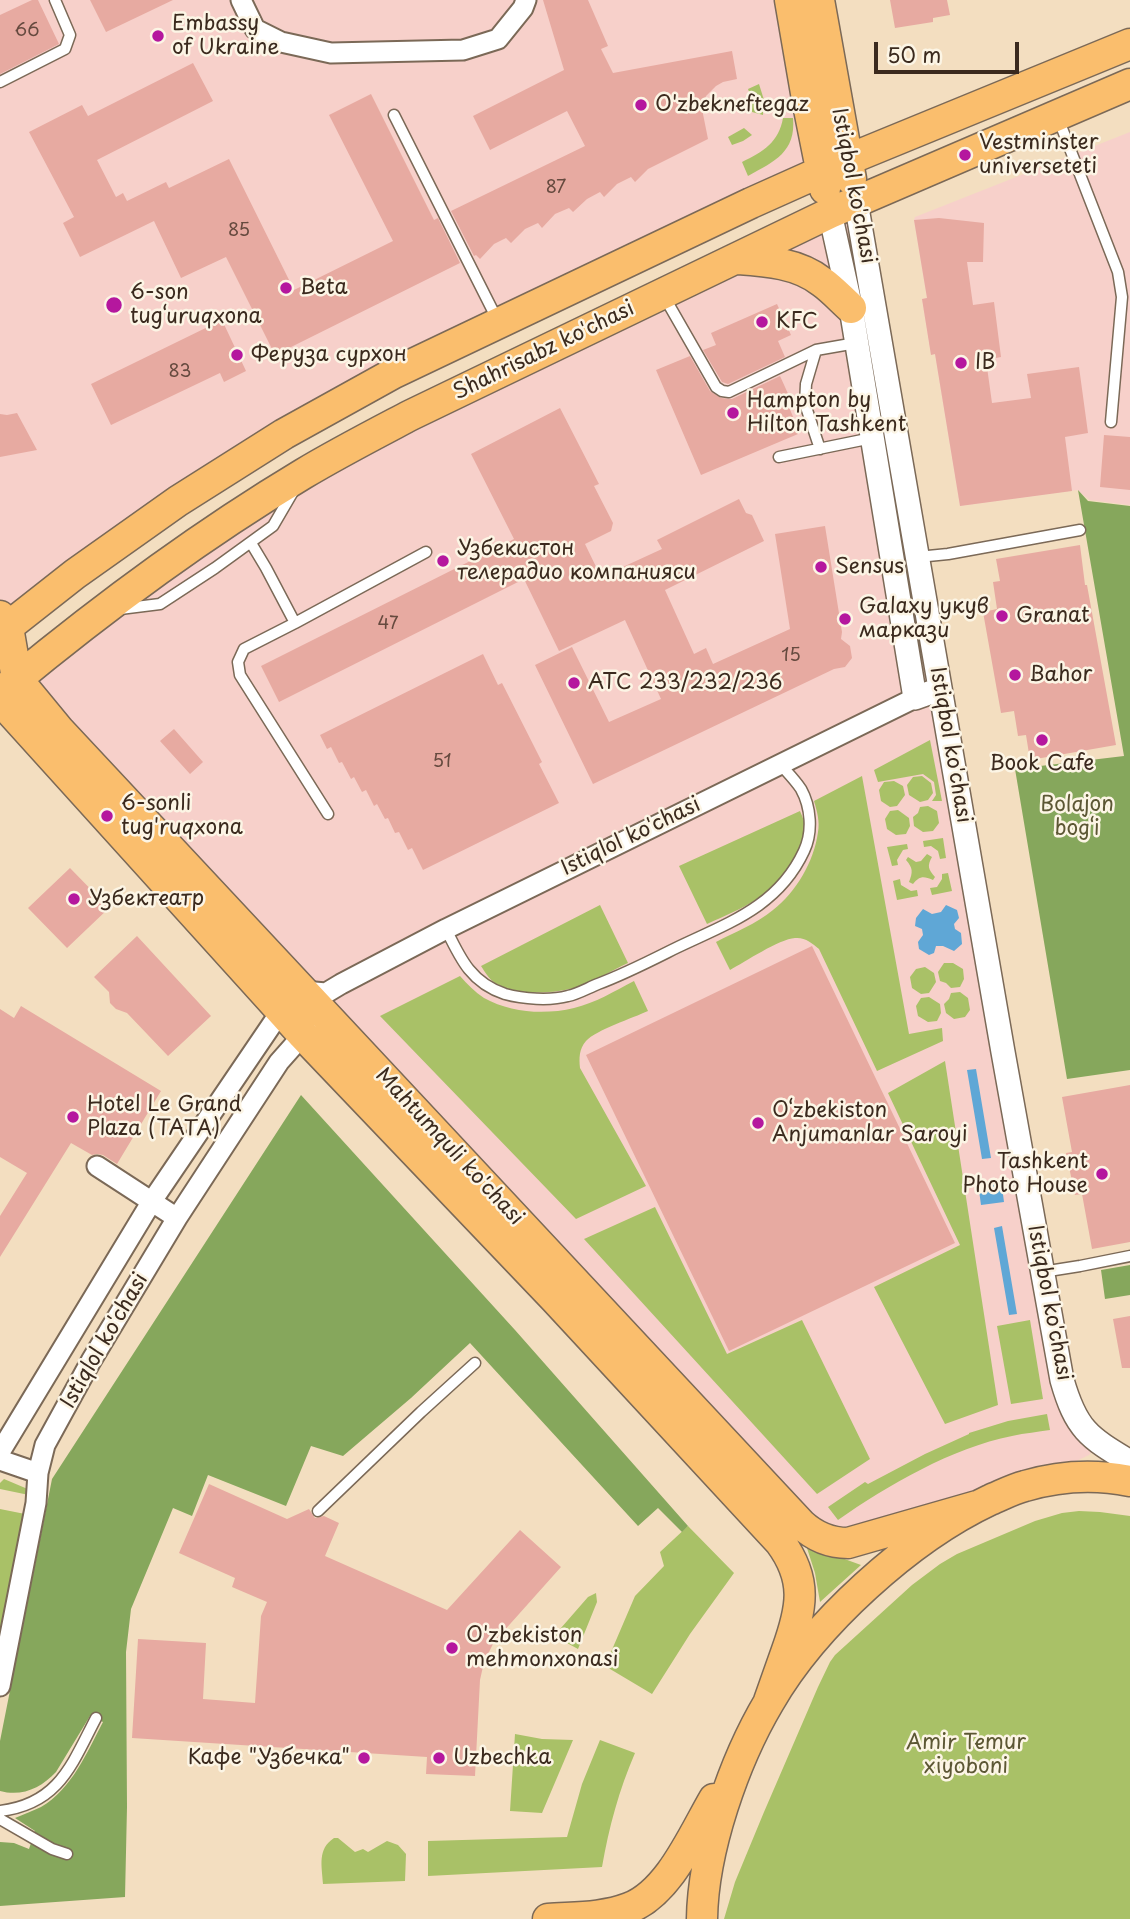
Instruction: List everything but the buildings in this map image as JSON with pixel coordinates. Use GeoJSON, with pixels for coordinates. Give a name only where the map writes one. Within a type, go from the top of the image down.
{"type":"FeatureCollection","features":[{"type":"Feature","properties":{"kind":"main road","name":"Istiqbol ko'chasi"},"geometry":{"type":"LineString","coordinates":[[790,0],[843,207]]}},
{"type":"Feature","properties":{"kind":"main road","name":"Istiqbol ko'chasi"},"geometry":{"type":"LineString","coordinates":[[819,0],[834,166]]}},
{"type":"Feature","properties":{"kind":"main road"},"geometry":{"type":"LineString","coordinates":[[3,625],[147,523],[284,434],[394,373],[751,202],[1130,44]]}},
{"type":"Feature","properties":{"kind":"main road","name":"Shahrisabz ko'chasi"},"geometry":{"type":"LineString","coordinates":[[4,686],[199,541],[304,473],[411,415],[843,207],[1130,84]]}},
{"type":"Feature","properties":{"kind":"main road"},"geometry":{"type":"LineString","coordinates":[[737,259],[778,262],[806,273],[821,281],[850,308]]}},
{"type":"Feature","properties":{"kind":"main road","name":"Mahtumquli ko'chasi"},"geometry":{"type":"LineString","coordinates":[[3,625],[4,686],[281,1011],[555,1299],[787,1552],[797,1573],[801,1594],[800,1611],[765,1709]]}},
{"type":"Feature","properties":{"kind":"main road","name":"Mahtumquli ko'chasi"},"geometry":{"type":"LineString","coordinates":[[4,686],[59,730],[318,999],[807,1529],[833,1542],[855,1542],[977,1506]]}},
{"type":"Feature","properties":{"kind":"main road"},"geometry":{"type":"LineString","coordinates":[[548,1919],[621,1911],[641,1903],[657,1891],[673,1870],[765,1709],[809,1646],[865,1588],[929,1536],[977,1506],[1023,1486],[1090,1476],[1130,1481]]}},
{"type":"Feature","properties":{"kind":"main road"},"geometry":{"type":"LineString","coordinates":[[702,1919],[704,1892],[715,1837],[740,1763],[765,1709]]}},
{"type":"Feature","properties":{"kind":"street"},"geometry":{"type":"LineString","coordinates":[[241,0],[255,29],[281,42],[331,53],[463,50],[498,39],[523,8],[526,0]]}},
{"type":"Feature","properties":{"kind":"street","name":"Istiqbol ko'chasi"},"geometry":{"type":"LineString","coordinates":[[843,207],[850,308],[915,698]]}},
{"type":"Feature","properties":{"kind":"street","name":"Istiqbol ko'chasi"},"geometry":{"type":"LineString","coordinates":[[843,207],[918,558],[1062,1380],[1074,1416],[1085,1431],[1098,1444],[1130,1462]]}},
{"type":"Feature","properties":{"kind":"street","name":"Istiqlol ko'chasi"},"geometry":{"type":"LineString","coordinates":[[0,1451],[152,1201],[281,1011],[318,999],[341,984],[446,929],[915,698],[940,689]]}},
{"type":"Feature","properties":{"kind":"street","name":"Istiqlol ko'chasi"},"geometry":{"type":"LineString","coordinates":[[0,1686],[45,1445],[91,1361],[177,1218],[279,1062],[303,1035],[318,999]]}},
{"type":"Feature","properties":{"kind":"street"},"geometry":{"type":"LineString","coordinates":[[97,1166],[177,1218]]}},
{"type":"Feature","properties":{"kind":"street"},"geometry":{"type":"LineString","coordinates":[[0,1460],[38,1473]]}},
{"type":"Feature","properties":{"kind":"lane"},"geometry":{"type":"LineString","coordinates":[[0,82],[65,49],[70,35],[55,0]]}},
{"type":"Feature","properties":{"kind":"lane"},"geometry":{"type":"LineString","coordinates":[[394,115],[498,323]]}},
{"type":"Feature","properties":{"kind":"lane"},"geometry":{"type":"LineString","coordinates":[[1056,115],[1122,287],[1111,422]]}},
{"type":"Feature","properties":{"kind":"lane"},"geometry":{"type":"LineString","coordinates":[[663,295],[716,387],[722,391],[729,392],[816,350],[856,343]]}},
{"type":"Feature","properties":{"kind":"lane"},"geometry":{"type":"LineString","coordinates":[[816,350],[806,384],[805,404],[820,449]]}},
{"type":"Feature","properties":{"kind":"lane"},"geometry":{"type":"LineString","coordinates":[[779,457],[872,438]]}},
{"type":"Feature","properties":{"kind":"lane"},"geometry":{"type":"LineString","coordinates":[[99,613],[160,604],[251,543],[273,526],[304,473]]}},
{"type":"Feature","properties":{"kind":"lane"},"geometry":{"type":"LineString","coordinates":[[918,558],[1080,530]]}},
{"type":"Feature","properties":{"kind":"lane"},"geometry":{"type":"LineString","coordinates":[[251,543],[295,623]]}},
{"type":"Feature","properties":{"kind":"lane"},"geometry":{"type":"LineString","coordinates":[[328,814],[240,675],[238,662],[243,649],[426,552]]}},
{"type":"Feature","properties":{"kind":"lane"},"geometry":{"type":"LineString","coordinates":[[446,929],[469,972],[487,987],[522,997],[558,998],[570,996],[614,978],[738,918],[759,906],[782,887],[808,844],[808,810],[800,788],[780,764]]}},
{"type":"Feature","properties":{"kind":"lane"},"geometry":{"type":"LineString","coordinates":[[1042,1272],[1130,1256]]}},
{"type":"Feature","properties":{"kind":"lane"},"geometry":{"type":"LineString","coordinates":[[318,1511],[475,1363]]}},
{"type":"Feature","properties":{"kind":"lane"},"geometry":{"type":"LineString","coordinates":[[0,1811],[26,1805],[57,1785],[72,1764],[96,1718]]}},
{"type":"Feature","properties":{"kind":"lane"},"geometry":{"type":"LineString","coordinates":[[0,1819],[55,1851],[67,1854]]}},
{"type":"Feature","properties":{"kind":"shaded area"},"geometry":{"type":"Polygon","coordinates":[[[0,0],[790,0],[821,171],[394,373],[0,616],[0,0]]]}},
{"type":"Feature","properties":{"kind":"shaded area"},"geometry":{"type":"Polygon","coordinates":[[[1130,132],[1130,505],[1090,500],[1077,490],[960,506],[935,354],[931,355],[922,299],[927,298],[915,217],[1130,132]]]}},
{"type":"Feature","properties":{"kind":"shaded area"},"geometry":{"type":"Polygon","coordinates":[[[856,202],[1062,1380],[1098,1444],[1089,1455],[1023,1486],[833,1542],[17,679],[199,541],[856,202]]]}},
{"type":"Feature","properties":{"kind":"green space"},"geometry":{"type":"Polygon","coordinates":[[[759,84],[764,100],[763,115],[752,112],[748,89],[759,84]]]}},
{"type":"Feature","properties":{"kind":"green space"},"geometry":{"type":"Polygon","coordinates":[[[783,118],[793,118],[793,130],[787,147],[775,160],[748,176],[742,162],[774,140],[783,118]]]}},
{"type":"Feature","properties":{"kind":"green space"},"geometry":{"type":"Polygon","coordinates":[[[744,128],[752,135],[732,145],[728,137],[744,128]]]}},
{"type":"Feature","properties":{"kind":"green space","name":"Bolajon bog‘i"},"geometry":{"type":"Polygon","coordinates":[[[1078,490],[1088,501],[1130,506],[1130,1070],[1067,1079],[1015,769],[1124,756],[1078,490]]]}},
{"type":"Feature","properties":{"kind":"green space"},"geometry":{"type":"Polygon","coordinates":[[[930,740],[942,801],[932,801],[936,795],[934,782],[923,774],[878,782],[874,770],[930,740]]]}},
{"type":"Feature","properties":{"kind":"green space"},"geometry":{"type":"Polygon","coordinates":[[[862,776],[909,1034],[942,1028],[943,1041],[877,1071],[819,949],[802,938],[788,939],[730,970],[716,942],[760,920],[789,894],[803,876],[816,843],[819,824],[814,801],[862,776]]]}},
{"type":"Feature","properties":{"kind":"green space"},"geometry":{"type":"Polygon","coordinates":[[[922,776],[931,783],[933,793],[928,800],[920,802],[909,795],[907,785],[913,777],[922,776]]]}},
{"type":"Feature","properties":{"kind":"green space"},"geometry":{"type":"Polygon","coordinates":[[[894,781],[903,786],[905,795],[897,806],[890,807],[881,801],[879,790],[884,782],[894,781]]]}},
{"type":"Feature","properties":{"kind":"green space"},"geometry":{"type":"Polygon","coordinates":[[[928,806],[937,811],[939,823],[933,831],[923,832],[914,826],[913,817],[920,807],[928,806]]]}},
{"type":"Feature","properties":{"kind":"green space"},"geometry":{"type":"Polygon","coordinates":[[[898,810],[909,818],[910,826],[906,834],[896,835],[887,829],[885,819],[890,811],[898,810]]]}},
{"type":"Feature","properties":{"kind":"green space"},"geometry":{"type":"Polygon","coordinates":[[[800,811],[805,832],[799,851],[787,870],[757,899],[707,924],[679,866],[800,811]]]}},
{"type":"Feature","properties":{"kind":"green space"},"geometry":{"type":"Polygon","coordinates":[[[943,838],[946,858],[940,859],[938,851],[931,846],[924,847],[923,841],[943,838]]]}},
{"type":"Feature","properties":{"kind":"green space"},"geometry":{"type":"Polygon","coordinates":[[[907,844],[908,849],[903,850],[897,860],[898,865],[892,866],[887,847],[907,844]]]}},
{"type":"Feature","properties":{"kind":"green space"},"geometry":{"type":"Polygon","coordinates":[[[927,854],[932,857],[929,867],[935,877],[933,880],[920,878],[913,884],[909,882],[912,870],[906,860],[908,857],[916,862],[921,861],[927,854]]]}},
{"type":"Feature","properties":{"kind":"green space"},"geometry":{"type":"Polygon","coordinates":[[[948,873],[952,891],[932,895],[930,888],[937,887],[942,874],[948,873]]]}},
{"type":"Feature","properties":{"kind":"green space"},"geometry":{"type":"Polygon","coordinates":[[[900,879],[901,885],[911,891],[917,890],[918,896],[897,900],[893,881],[900,879]]]}},
{"type":"Feature","properties":{"kind":"green space"},"geometry":{"type":"Polygon","coordinates":[[[600,905],[628,963],[597,979],[558,991],[525,992],[495,983],[481,966],[600,905]]]}},
{"type":"Feature","properties":{"kind":"green space"},"geometry":{"type":"Polygon","coordinates":[[[944,963],[953,963],[963,969],[964,979],[960,987],[951,988],[940,981],[938,972],[944,963]]]}},
{"type":"Feature","properties":{"kind":"green space"},"geometry":{"type":"Polygon","coordinates":[[[925,967],[934,973],[936,982],[929,993],[921,994],[912,988],[910,977],[916,969],[925,967]]]}},
{"type":"Feature","properties":{"kind":"green space"},"geometry":{"type":"Polygon","coordinates":[[[460,976],[477,993],[494,1003],[517,1010],[540,1012],[582,1006],[634,981],[648,1011],[586,1041],[580,1054],[580,1068],[646,1186],[576,1219],[380,1016],[460,976]]]}},
{"type":"Feature","properties":{"kind":"green space"},"geometry":{"type":"Polygon","coordinates":[[[960,992],[968,998],[970,1010],[965,1017],[954,1019],[946,1013],[944,1004],[951,993],[960,992]]]}},
{"type":"Feature","properties":{"kind":"green space"},"geometry":{"type":"Polygon","coordinates":[[[929,997],[940,1004],[941,1013],[937,1021],[928,1022],[918,1016],[916,1006],[921,998],[929,997]]]}},
{"type":"Feature","properties":{"kind":"green space"},"geometry":{"type":"Polygon","coordinates":[[[945,1061],[998,1405],[945,1424],[874,1287],[960,1245],[888,1093],[945,1061]]]}},
{"type":"Feature","properties":{"kind":"green space"},"geometry":{"type":"Polygon","coordinates":[[[301,1095],[515,1330],[688,1526],[682,1532],[658,1508],[638,1526],[470,1343],[343,1456],[311,1446],[286,1506],[208,1475],[192,1516],[173,1508],[131,1609],[126,1652],[125,1897],[0,1906],[0,1842],[14,1843],[29,1849],[35,1831],[15,1818],[41,1807],[62,1790],[78,1769],[103,1722],[90,1716],[56,1772],[44,1783],[23,1792],[0,1791],[0,1741],[52,1479],[301,1095]]]}},
{"type":"Feature","properties":{"kind":"green space"},"geometry":{"type":"Polygon","coordinates":[[[655,1207],[727,1354],[802,1320],[870,1459],[817,1494],[584,1239],[655,1207]]]}},
{"type":"Feature","properties":{"kind":"green space"},"geometry":{"type":"Polygon","coordinates":[[[1130,1265],[1130,1295],[1105,1299],[1101,1270],[1130,1265]]]}},
{"type":"Feature","properties":{"kind":"green space"},"geometry":{"type":"Polygon","coordinates":[[[1030,1320],[1043,1399],[1011,1404],[997,1326],[1030,1320]]]}},
{"type":"Feature","properties":{"kind":"green space"},"geometry":{"type":"Polygon","coordinates":[[[1047,1414],[1050,1430],[1017,1435],[967,1449],[899,1481],[838,1520],[828,1507],[865,1482],[868,1484],[969,1433],[1008,1421],[1047,1414]]]}},
{"type":"Feature","properties":{"kind":"green space"},"geometry":{"type":"Polygon","coordinates":[[[4,1479],[30,1490],[29,1495],[0,1489],[0,1483],[4,1479]]]}},
{"type":"Feature","properties":{"kind":"green space"},"geometry":{"type":"Polygon","coordinates":[[[0,1509],[25,1514],[0,1642],[0,1509]]]}},
{"type":"Feature","properties":{"kind":"green space","name":"Amir Temur xiyoboni"},"geometry":{"type":"Polygon","coordinates":[[[1079,1511],[1130,1516],[1130,1919],[724,1919],[735,1882],[764,1812],[818,1687],[835,1655],[912,1585],[940,1564],[957,1554],[1035,1521],[1079,1511]]]}},
{"type":"Feature","properties":{"kind":"green space"},"geometry":{"type":"Polygon","coordinates":[[[688,1526],[734,1573],[690,1634],[652,1694],[605,1666],[635,1596],[664,1566],[660,1552],[688,1526]]]}},
{"type":"Feature","properties":{"kind":"green space"},"geometry":{"type":"Polygon","coordinates":[[[806,1545],[861,1565],[820,1602],[815,1573],[806,1545]]]}},
{"type":"Feature","properties":{"kind":"green space"},"geometry":{"type":"Polygon","coordinates":[[[596,1593],[597,1602],[578,1649],[554,1636],[588,1597],[596,1593]]]}},
{"type":"Feature","properties":{"kind":"green space"},"geometry":{"type":"Polygon","coordinates":[[[515,1734],[542,1739],[573,1740],[542,1813],[510,1811],[515,1734]]]}},
{"type":"Feature","properties":{"kind":"green space"},"geometry":{"type":"Polygon","coordinates":[[[600,1740],[635,1753],[615,1809],[602,1867],[428,1876],[428,1841],[567,1837],[582,1784],[600,1740]]]}},
{"type":"Feature","properties":{"kind":"green space"},"geometry":{"type":"Polygon","coordinates":[[[334,1838],[338,1838],[355,1852],[363,1849],[368,1852],[387,1841],[398,1845],[406,1854],[405,1881],[323,1884],[323,1853],[334,1838]]]}},
{"type":"Feature","properties":{"kind":"water"},"geometry":{"type":"Polygon","coordinates":[[[946,905],[957,910],[959,918],[954,924],[955,929],[961,933],[962,944],[954,951],[936,946],[934,953],[929,955],[919,949],[918,942],[923,935],[922,929],[915,926],[916,918],[923,909],[932,914],[941,912],[946,905]]]}},
{"type":"Feature","properties":{"kind":"water"},"geometry":{"type":"Polygon","coordinates":[[[976,1069],[991,1158],[982,1159],[967,1070],[976,1069]]]}},
{"type":"Feature","properties":{"kind":"water"},"geometry":{"type":"Polygon","coordinates":[[[1001,1179],[1004,1202],[981,1205],[978,1183],[1001,1179]]]}},
{"type":"Feature","properties":{"kind":"water"},"geometry":{"type":"Polygon","coordinates":[[[1002,1226],[1017,1314],[1009,1315],[994,1228],[1002,1226]]]}},
{"type":"Feature","properties":{"kind":"place","name":"Embassy of Ukraine"},"geometry":{"type":"Point","coordinates":[158,36]}},
{"type":"Feature","properties":{"kind":"place","name":"O'zbekneftegaz"},"geometry":{"type":"Point","coordinates":[641,105]}},
{"type":"Feature","properties":{"kind":"place","name":"Vestminster universeteti"},"geometry":{"type":"Point","coordinates":[965,155]}},
{"type":"Feature","properties":{"kind":"place","name":"Beta"},"geometry":{"type":"Point","coordinates":[286,288]}},
{"type":"Feature","properties":{"kind":"place","name":"6-son tug‘uruqxona"},"geometry":{"type":"Point","coordinates":[114,305]}},
{"type":"Feature","properties":{"kind":"place","name":"KFC"},"geometry":{"type":"Point","coordinates":[762,322]}},
{"type":"Feature","properties":{"kind":"place","name":"Феруза сурхон"},"geometry":{"type":"Point","coordinates":[237,355]}},
{"type":"Feature","properties":{"kind":"place","name":"IB"},"geometry":{"type":"Point","coordinates":[961,363]}},
{"type":"Feature","properties":{"kind":"place","name":"Hampton by Hilton Tashkent"},"geometry":{"type":"Point","coordinates":[733,413]}},
{"type":"Feature","properties":{"kind":"place","name":"Узбекистон телерадио компанияси"},"geometry":{"type":"Point","coordinates":[443,561]}},
{"type":"Feature","properties":{"kind":"place","name":"Sensus"},"geometry":{"type":"Point","coordinates":[821,567]}},
{"type":"Feature","properties":{"kind":"place","name":"Granat"},"geometry":{"type":"Point","coordinates":[1002,616]}},
{"type":"Feature","properties":{"kind":"place","name":"Galaxy укув маркази"},"geometry":{"type":"Point","coordinates":[845,619]}},
{"type":"Feature","properties":{"kind":"place","name":"Bahor"},"geometry":{"type":"Point","coordinates":[1015,675]}},
{"type":"Feature","properties":{"kind":"place","name":"АТС 233/232/236"},"geometry":{"type":"Point","coordinates":[574,683]}},
{"type":"Feature","properties":{"kind":"place","name":"Book Cafe"},"geometry":{"type":"Point","coordinates":[1042,740]}},
{"type":"Feature","properties":{"kind":"place","name":"6-sonli tug'ruqxona"},"geometry":{"type":"Point","coordinates":[107,816]}},
{"type":"Feature","properties":{"kind":"place","name":"Узбектеатр"},"geometry":{"type":"Point","coordinates":[74,899]}},
{"type":"Feature","properties":{"kind":"place","name":"Hotel Le Grand Plaza (TATA)"},"geometry":{"type":"Point","coordinates":[73,1117]}},
{"type":"Feature","properties":{"kind":"place","name":"O‘zbekiston Anjumanlar Saroyi"},"geometry":{"type":"Point","coordinates":[758,1123]}},
{"type":"Feature","properties":{"kind":"place","name":"Tashkent Photo House"},"geometry":{"type":"Point","coordinates":[1102,1174]}},
{"type":"Feature","properties":{"kind":"place","name":"O'zbekiston mehmonxonasi"},"geometry":{"type":"Point","coordinates":[452,1648]}},
{"type":"Feature","properties":{"kind":"place","name":"Кафе \"Узбечка\""},"geometry":{"type":"Point","coordinates":[364,1758]}},
{"type":"Feature","properties":{"kind":"place","name":"Uzbechka"},"geometry":{"type":"Point","coordinates":[439,1758]}}]}
